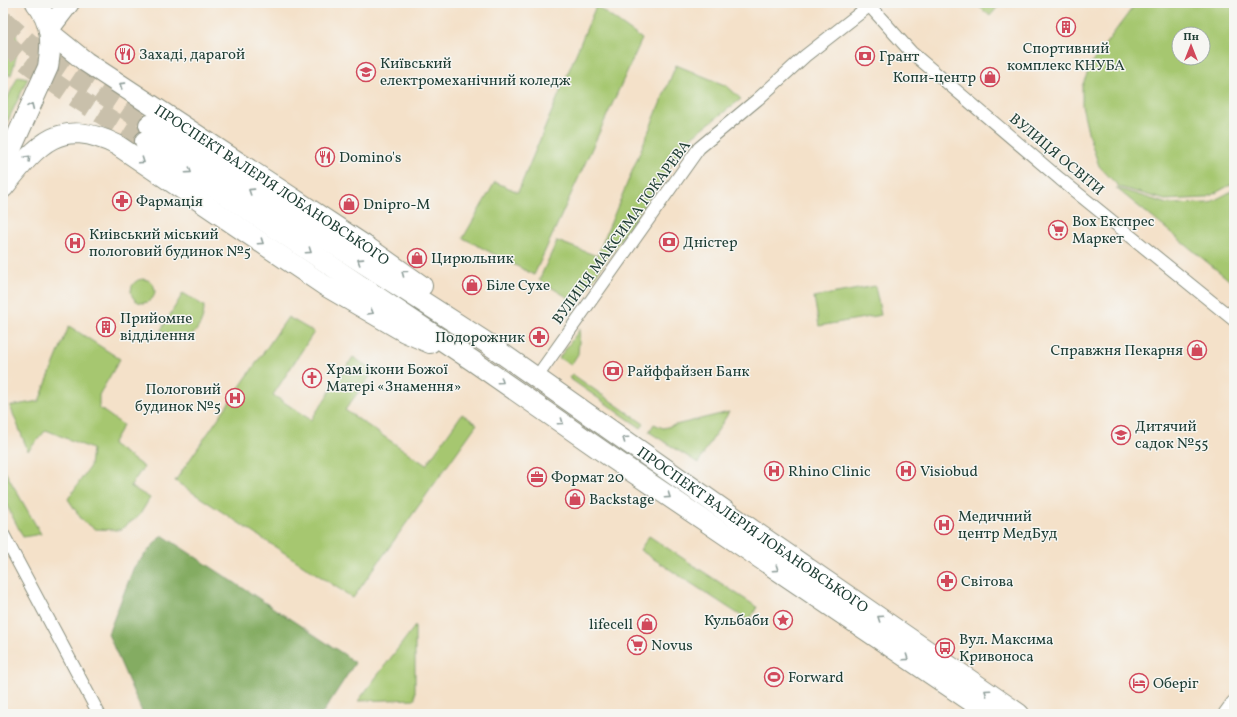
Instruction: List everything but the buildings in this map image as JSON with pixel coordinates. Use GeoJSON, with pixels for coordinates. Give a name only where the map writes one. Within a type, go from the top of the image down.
{"type":"FeatureCollection","features":[{"type":"Feature","properties":{"kind":"main road"},"geometry":{"type":"LineString","coordinates":[[3,167],[48,67],[51,50],[50,31],[36,3]]}},
{"type":"Feature","properties":{"kind":"main road"},"geometry":{"type":"LineString","coordinates":[[50,31],[69,3]]}},
{"type":"Feature","properties":{"kind":"main road","name":"ПРОСПЕКТ ВАЛЕРІЯ ЛОБАНОВСЬКОГО"},"geometry":{"type":"LineString","coordinates":[[50,31],[86,62],[373,251],[432,293],[487,343]]}},
{"type":"Feature","properties":{"kind":"main road","name":"ПРОСПЕКТ ВАЛЕРІЯ ЛОБАНОВСЬКОГО"},"geometry":{"type":"LineString","coordinates":[[3,188],[26,159],[43,143],[59,134],[78,133],[100,136],[117,144],[324,285],[405,332],[473,361]]}},
{"type":"Feature","properties":{"kind":"main road","name":"ПРОСПЕКТ ВАЛЕРІЯ ЛОБАНОВСЬКОГО"},"geometry":{"type":"LineString","coordinates":[[990,714],[612,458],[147,133],[487,343],[758,534],[1019,714]]}},
{"type":"Feature","properties":{"kind":"street","name":"ВУЛИЦЯ ОСВІТИ"},"geometry":{"type":"LineString","coordinates":[[868,5],[912,52],[1060,179],[1234,320]]}},
{"type":"Feature","properties":{"kind":"street","name":"ВУЛИЦЯ МАКСИМА ТОКАРЕВА"},"geometry":{"type":"LineString","coordinates":[[536,378],[698,148],[758,99],[805,56],[868,5]]}},
{"type":"Feature","properties":{"kind":"street"},"geometry":{"type":"LineString","coordinates":[[3,534],[99,714]]}},
{"type":"Feature","properties":{"kind":"street"},"geometry":{"type":"LineString","coordinates":[[1226,714],[1234,703]]}},
{"type":"Feature","properties":{"kind":"green space"},"geometry":{"type":"Polygon","coordinates":[[[975,3],[1001,3],[990,16],[975,3]]]}},
{"type":"Feature","properties":{"kind":"green space"},"geometry":{"type":"Polygon","coordinates":[[[1136,3],[1234,3],[1234,183],[1206,198],[1165,200],[1119,187],[1099,166],[1089,136],[1082,105],[1082,86],[1092,62],[1136,3]]]}},
{"type":"Feature","properties":{"kind":"green space"},"geometry":{"type":"Polygon","coordinates":[[[596,6],[642,39],[534,275],[463,238],[495,182],[518,192],[596,6]]]}},
{"type":"Feature","properties":{"kind":"green space"},"geometry":{"type":"Polygon","coordinates":[[[3,14],[14,27],[16,34],[16,59],[11,75],[3,74],[3,14]]]}},
{"type":"Feature","properties":{"kind":"green space"},"geometry":{"type":"Polygon","coordinates":[[[676,65],[727,86],[741,99],[690,138],[577,303],[539,280],[557,241],[597,256],[676,65]]]}},
{"type":"Feature","properties":{"kind":"green space"},"geometry":{"type":"Polygon","coordinates":[[[18,76],[28,78],[3,131],[3,108],[18,76]]]}},
{"type":"Feature","properties":{"kind":"green space"},"geometry":{"type":"Polygon","coordinates":[[[1116,188],[1168,204],[1209,203],[1234,190],[1234,284],[1116,188]]]}},
{"type":"Feature","properties":{"kind":"green space"},"geometry":{"type":"Polygon","coordinates":[[[143,279],[152,282],[155,291],[152,300],[143,303],[134,300],[131,291],[134,282],[143,279]]]}},
{"type":"Feature","properties":{"kind":"green space"},"geometry":{"type":"Polygon","coordinates":[[[875,286],[881,315],[819,326],[814,297],[875,286]]]}},
{"type":"Feature","properties":{"kind":"green space"},"geometry":{"type":"Polygon","coordinates":[[[183,293],[204,306],[203,316],[198,328],[189,339],[175,339],[161,330],[183,293]]]}},
{"type":"Feature","properties":{"kind":"green space"},"geometry":{"type":"Polygon","coordinates":[[[288,317],[314,332],[273,395],[311,420],[353,357],[374,371],[345,410],[426,465],[462,414],[477,424],[353,598],[175,481],[288,317]]]}},
{"type":"Feature","properties":{"kind":"green space"},"geometry":{"type":"Polygon","coordinates":[[[69,326],[120,359],[99,395],[99,408],[123,425],[112,444],[144,467],[130,486],[150,498],[139,516],[120,530],[95,529],[82,520],[68,499],[90,466],[92,449],[46,430],[28,451],[10,406],[39,401],[69,326]]]}},
{"type":"Feature","properties":{"kind":"green space"},"geometry":{"type":"Polygon","coordinates":[[[580,329],[578,354],[571,365],[559,358],[580,329]]]}},
{"type":"Feature","properties":{"kind":"green space"},"geometry":{"type":"Polygon","coordinates":[[[572,374],[644,424],[641,428],[569,378],[572,374]]]}},
{"type":"Feature","properties":{"kind":"green space"},"geometry":{"type":"Polygon","coordinates":[[[729,412],[698,463],[649,432],[654,424],[663,428],[729,412]]]}},
{"type":"Feature","properties":{"kind":"green space"},"geometry":{"type":"Polygon","coordinates":[[[3,468],[41,534],[23,537],[3,498],[3,468]]]}},
{"type":"Feature","properties":{"kind":"green space"},"geometry":{"type":"Polygon","coordinates":[[[162,535],[355,663],[322,714],[143,714],[108,634],[134,567],[162,535]]]}},
{"type":"Feature","properties":{"kind":"green space"},"geometry":{"type":"Polygon","coordinates":[[[649,536],[757,607],[749,621],[640,550],[649,536]]]}},
{"type":"Feature","properties":{"kind":"green space"},"geometry":{"type":"Polygon","coordinates":[[[415,626],[415,699],[358,701],[415,626]]]}},
{"type":"Feature","properties":{"kind":"tunnel"},"geometry":{"type":"LineString","coordinates":[[3,20],[37,50],[149,125]]}},
{"type":"Feature","properties":{"kind":"tunnel"},"geometry":{"type":"LineString","coordinates":[[3,42],[54,83],[145,141]]}},
{"type":"Feature","properties":{"kind":"place","name":"Спортивний комплекс КНУБА"},"geometry":{"type":"Point","coordinates":[1066,27]}},
{"type":"Feature","properties":{"kind":"place","name":"Захаді, дарагой"},"geometry":{"type":"Point","coordinates":[125,54]}},
{"type":"Feature","properties":{"kind":"place","name":"Грант"},"geometry":{"type":"Point","coordinates":[865,56]}},
{"type":"Feature","properties":{"kind":"place","name":"Київський електромеханічний коледж"},"geometry":{"type":"Point","coordinates":[366,72]}},
{"type":"Feature","properties":{"kind":"place","name":"Копи-центр"},"geometry":{"type":"Point","coordinates":[990,77]}},
{"type":"Feature","properties":{"kind":"place","name":"Domino's"},"geometry":{"type":"Point","coordinates":[325,157]}},
{"type":"Feature","properties":{"kind":"place","name":"Фармація"},"geometry":{"type":"Point","coordinates":[122,201]}},
{"type":"Feature","properties":{"kind":"place","name":"Dnipro-M"},"geometry":{"type":"Point","coordinates":[349,204]}},
{"type":"Feature","properties":{"kind":"place","name":"Box Експрес Маркет"},"geometry":{"type":"Point","coordinates":[1058,230]}},
{"type":"Feature","properties":{"kind":"place","name":"Дністер"},"geometry":{"type":"Point","coordinates":[669,242]}},
{"type":"Feature","properties":{"kind":"place","name":"Киівський міський пологовий будинок №5"},"geometry":{"type":"Point","coordinates":[75,243]}},
{"type":"Feature","properties":{"kind":"place","name":"Цирюльник"},"geometry":{"type":"Point","coordinates":[417,258]}},
{"type":"Feature","properties":{"kind":"place","name":"Біле Сухе"},"geometry":{"type":"Point","coordinates":[472,285]}},
{"type":"Feature","properties":{"kind":"place","name":"Прийомне відділення"},"geometry":{"type":"Point","coordinates":[106,327]}},
{"type":"Feature","properties":{"kind":"place","name":"Подорожник"},"geometry":{"type":"Point","coordinates":[539,337]}},
{"type":"Feature","properties":{"kind":"place","name":"Справжня Пекарня"},"geometry":{"type":"Point","coordinates":[1197,350]}},
{"type":"Feature","properties":{"kind":"place","name":"Райффайзен Банк"},"geometry":{"type":"Point","coordinates":[613,371]}},
{"type":"Feature","properties":{"kind":"place","name":"Храм ікони Божої Матері «Знамення»"},"geometry":{"type":"Point","coordinates":[312,378]}},
{"type":"Feature","properties":{"kind":"place","name":"Пологовий будинок №5"},"geometry":{"type":"Point","coordinates":[235,398]}},
{"type":"Feature","properties":{"kind":"place","name":"Дитячий садок №55"},"geometry":{"type":"Point","coordinates":[1121,435]}},
{"type":"Feature","properties":{"kind":"place","name":"Rhino Clinic"},"geometry":{"type":"Point","coordinates":[774,471]}},
{"type":"Feature","properties":{"kind":"place","name":"Visiobud"},"geometry":{"type":"Point","coordinates":[906,471]}},
{"type":"Feature","properties":{"kind":"place","name":"Формат 20"},"geometry":{"type":"Point","coordinates":[537,477]}},
{"type":"Feature","properties":{"kind":"place","name":"Backstage"},"geometry":{"type":"Point","coordinates":[575,499]}},
{"type":"Feature","properties":{"kind":"place","name":"Медичний центр МедБуд"},"geometry":{"type":"Point","coordinates":[944,525]}},
{"type":"Feature","properties":{"kind":"place","name":"Світова"},"geometry":{"type":"Point","coordinates":[947,581]}},
{"type":"Feature","properties":{"kind":"place","name":"Кульбаби"},"geometry":{"type":"Point","coordinates":[783,620]}},
{"type":"Feature","properties":{"kind":"place","name":"lifecell"},"geometry":{"type":"Point","coordinates":[647,624]}},
{"type":"Feature","properties":{"kind":"place","name":"Novus"},"geometry":{"type":"Point","coordinates":[637,645]}},
{"type":"Feature","properties":{"kind":"place","name":"Вул. Максима Кривоноса"},"geometry":{"type":"Point","coordinates":[945,648]}},
{"type":"Feature","properties":{"kind":"place","name":"Forward"},"geometry":{"type":"Point","coordinates":[774,677]}},
{"type":"Feature","properties":{"kind":"place","name":"Оберіг"},"geometry":{"type":"Point","coordinates":[1139,683]}}]}
